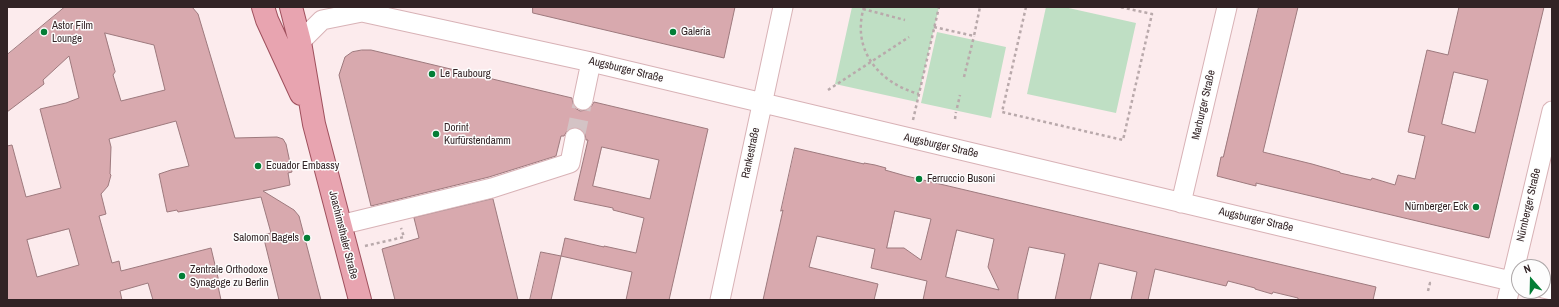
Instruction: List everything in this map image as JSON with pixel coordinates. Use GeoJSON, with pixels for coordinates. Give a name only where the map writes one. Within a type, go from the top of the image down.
{"type":"FeatureCollection","features":[{"type":"Feature","properties":{"kind":"main road","name":"Joachimsthaler Straße"},"geometry":{"type":"LineString","coordinates":[[263,7],[267,20],[314,124]]}},
{"type":"Feature","properties":{"kind":"main road","name":"Joachimsthaler Straße"},"geometry":{"type":"LineString","coordinates":[[291,7],[300,42],[314,124],[360,300]]}},
{"type":"Feature","properties":{"kind":"street","name":"Rankestraße"},"geometry":{"type":"LineString","coordinates":[[720,300],[761,103],[783,7]]}},
{"type":"Feature","properties":{"kind":"street","name":"Marburger Straße"},"geometry":{"type":"LineString","coordinates":[[1181,203],[1227,7]]}},
{"type":"Feature","properties":{"kind":"street","name":"Augsburger Straße"},"geometry":{"type":"LineString","coordinates":[[300,42],[322,20],[356,10],[591,62],[1511,281]]}},
{"type":"Feature","properties":{"kind":"street"},"geometry":{"type":"LineString","coordinates":[[582,100],[591,62]]}},
{"type":"Feature","properties":{"kind":"street","name":"Nürnberger Straße"},"geometry":{"type":"LineString","coordinates":[[1520,259],[1552,111]]}},
{"type":"Feature","properties":{"kind":"street"},"geometry":{"type":"LineString","coordinates":[[340,225],[492,188],[570,163],[574,138]]}},
{"type":"Feature","properties":{"kind":"path"},"geometry":{"type":"LineString","coordinates":[[909,138],[939,7]]}},
{"type":"Feature","properties":{"kind":"path"},"geometry":{"type":"LineString","coordinates":[[964,78],[980,7]]}},
{"type":"Feature","properties":{"kind":"path"},"geometry":{"type":"LineString","coordinates":[[1026,7],[1002,112],[1123,140],[1152,14],[1120,7]]}},
{"type":"Feature","properties":{"kind":"path"},"geometry":{"type":"LineString","coordinates":[[905,20],[863,8],[861,30],[862,40],[870,62],[882,76],[896,85],[919,94]]}},
{"type":"Feature","properties":{"kind":"path"},"geometry":{"type":"LineString","coordinates":[[934,27],[974,36]]}},
{"type":"Feature","properties":{"kind":"path"},"geometry":{"type":"LineString","coordinates":[[828,90],[909,37]]}},
{"type":"Feature","properties":{"kind":"path"},"geometry":{"type":"LineString","coordinates":[[954,119],[960,95]]}},
{"type":"Feature","properties":{"kind":"path"},"geometry":{"type":"LineString","coordinates":[[385,242],[404,237],[401,228],[394,230]]}},
{"type":"Feature","properties":{"kind":"path"},"geometry":{"type":"LineString","coordinates":[[1428,291],[1430,283],[1432,283]]}},
{"type":"Feature","properties":{"kind":"green space"},"geometry":{"type":"Polygon","coordinates":[[[852,7],[939,7],[917,102],[835,84],[852,7]]]}},
{"type":"Feature","properties":{"kind":"green space"},"geometry":{"type":"Polygon","coordinates":[[[1046,7],[1064,7],[1136,23],[1116,113],[1027,94],[1046,7]]]}},
{"type":"Feature","properties":{"kind":"green space"},"geometry":{"type":"Polygon","coordinates":[[[937,32],[1006,47],[991,118],[921,103],[937,32]]]}},
{"type":"Feature","properties":{"kind":"building"},"geometry":{"type":"Polygon","coordinates":[[[65,7],[192,7],[198,14],[235,138],[277,137],[283,139],[286,144],[292,172],[288,173],[290,185],[263,191],[294,210],[299,216],[321,300],[279,300],[263,235],[271,233],[261,197],[178,212],[177,210],[167,212],[159,174],[189,166],[176,121],[109,139],[111,147],[111,175],[108,186],[101,194],[106,214],[99,216],[112,263],[119,261],[121,271],[211,248],[220,286],[218,286],[221,300],[153,300],[148,283],[120,291],[122,300],[7,300],[7,146],[12,145],[26,197],[61,188],[40,109],[66,103],[79,98],[69,56],[43,80],[44,84],[7,112],[7,55],[65,7]],[[105,33],[115,72],[113,75],[121,101],[165,90],[154,45],[105,33]],[[69,229],[27,240],[37,277],[79,265],[69,229]]]}},
{"type":"Feature","properties":{"kind":"building","name":"Galeria"},"geometry":{"type":"Polygon","coordinates":[[[533,7],[735,7],[724,58],[533,13],[533,7]]]}},
{"type":"Feature","properties":{"kind":"building"},"geometry":{"type":"Polygon","coordinates":[[[1259,7],[1298,7],[1263,152],[1312,164],[1340,173],[1371,180],[1372,178],[1395,185],[1398,175],[1415,179],[1425,136],[1408,132],[1427,50],[1448,55],[1459,7],[1544,7],[1489,238],[1256,183],[1256,186],[1217,176],[1221,157],[1223,157],[1259,7]],[[1454,72],[1442,124],[1475,133],[1488,80],[1454,72]]]}},
{"type":"Feature","properties":{"kind":"building"},"geometry":{"type":"Polygon","coordinates":[[[371,50],[572,98],[575,108],[580,111],[587,110],[594,102],[708,129],[669,300],[626,300],[632,272],[561,256],[565,238],[636,253],[644,218],[613,210],[613,208],[574,200],[588,140],[586,140],[583,130],[578,127],[571,128],[564,136],[561,136],[556,156],[489,177],[371,206],[339,75],[345,57],[352,52],[371,50]],[[602,147],[593,186],[650,199],[659,160],[602,147]]]}},
{"type":"Feature","properties":{"kind":"building"},"geometry":{"type":"Polygon","coordinates":[[[795,148],[864,164],[875,165],[886,168],[885,170],[906,176],[1376,287],[1373,300],[1298,300],[1298,298],[1273,292],[1272,294],[1228,281],[1226,286],[1155,269],[1148,300],[1131,300],[1137,272],[1099,263],[1090,300],[1055,300],[1065,254],[1029,247],[1018,294],[1018,300],[923,300],[927,281],[871,268],[875,249],[817,236],[809,267],[878,284],[874,300],[763,300],[783,210],[781,211],[795,148]],[[895,211],[887,248],[904,248],[921,260],[931,219],[895,211]],[[957,230],[946,277],[999,290],[988,267],[994,239],[957,230]]]}},
{"type":"Feature","properties":{"kind":"building"},"geometry":{"type":"Polygon","coordinates":[[[493,199],[518,300],[395,300],[382,249],[419,238],[414,218],[493,199]]]}},
{"type":"Feature","properties":{"kind":"building"},"geometry":{"type":"Polygon","coordinates":[[[541,252],[561,256],[551,300],[530,300],[541,252]]]}},
{"type":"Feature","properties":{"kind":"tunnel"},"geometry":{"type":"LineString","coordinates":[[575,138],[583,100]]}},
{"type":"Feature","properties":{"kind":"place","name":"Astor Film Lounge"},"geometry":{"type":"Point","coordinates":[44,32]}},
{"type":"Feature","properties":{"kind":"place","name":"Galeria"},"geometry":{"type":"Point","coordinates":[673,32]}},
{"type":"Feature","properties":{"kind":"place","name":"Le Faubourg"},"geometry":{"type":"Point","coordinates":[432,74]}},
{"type":"Feature","properties":{"kind":"place","name":"Dorint Kurfürstendamm"},"geometry":{"type":"Point","coordinates":[436,134]}},
{"type":"Feature","properties":{"kind":"place","name":"Ecuador Embassy"},"geometry":{"type":"Point","coordinates":[258,166]}},
{"type":"Feature","properties":{"kind":"place","name":"Ferruccio Busoni"},"geometry":{"type":"Point","coordinates":[919,179]}},
{"type":"Feature","properties":{"kind":"place","name":"Nürnberger Eck"},"geometry":{"type":"Point","coordinates":[1476,207]}},
{"type":"Feature","properties":{"kind":"place","name":"Salomon Bagels"},"geometry":{"type":"Point","coordinates":[307,238]}},
{"type":"Feature","properties":{"kind":"place","name":"Zentrale Orthodoxe Synagoge zu Berlin"},"geometry":{"type":"Point","coordinates":[182,276]}}]}
